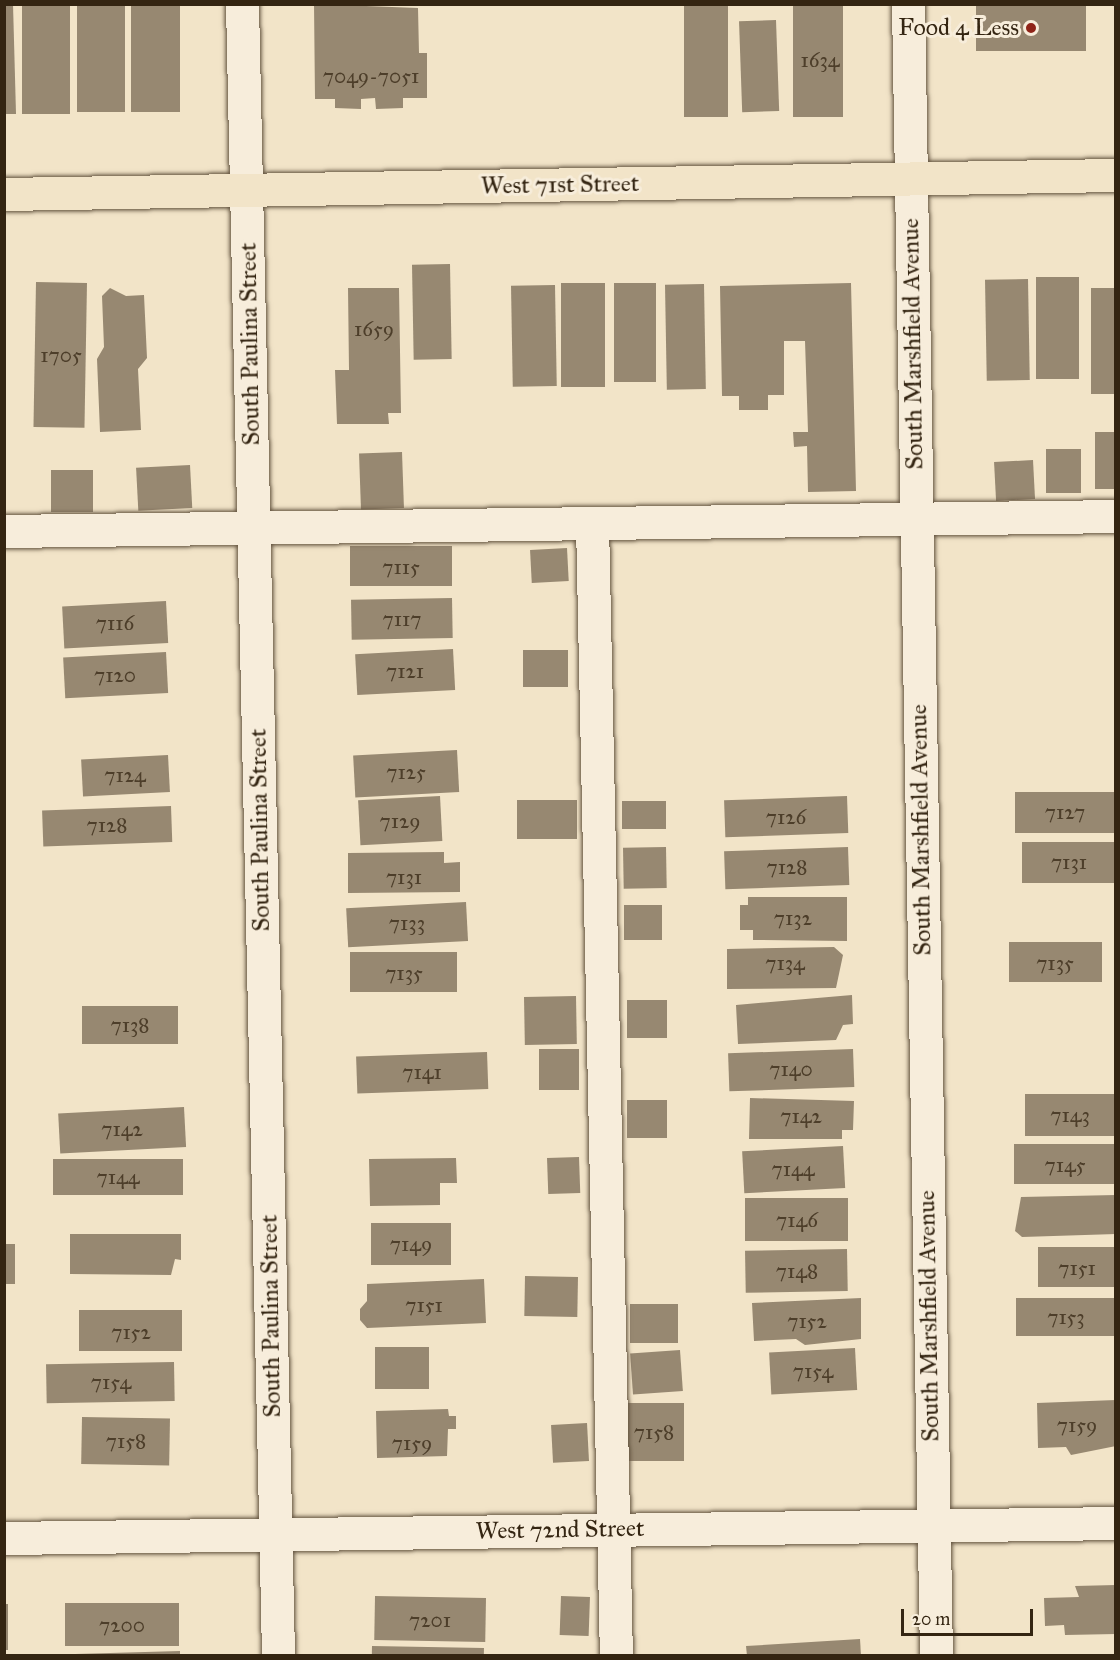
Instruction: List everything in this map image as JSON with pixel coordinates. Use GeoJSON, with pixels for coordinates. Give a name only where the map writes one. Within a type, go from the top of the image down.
{"type":"FeatureCollection","features":[{"type":"Feature","properties":{"kind":"main road","name":"West 71st Street"},"geometry":{"type":"LineString","coordinates":[[4,194],[1116,176]]}},
{"type":"Feature","properties":{"kind":"street","name":"South Paulina Street"},"geometry":{"type":"LineString","coordinates":[[242,4],[278,1656]]}},
{"type":"Feature","properties":{"kind":"street","name":"South Marshfield Avenue"},"geometry":{"type":"LineString","coordinates":[[908,4],[936,1656]]}},
{"type":"Feature","properties":{"kind":"street"},"geometry":{"type":"LineString","coordinates":[[4,531],[1116,516]]}},
{"type":"Feature","properties":{"kind":"street"},"geometry":{"type":"LineString","coordinates":[[592,524],[616,1656]]}},
{"type":"Feature","properties":{"kind":"street","name":"West 72nd Street"},"geometry":{"type":"LineString","coordinates":[[4,1538],[1116,1523]]}},
{"type":"Feature","properties":{"kind":"building"},"geometry":{"type":"Polygon","coordinates":[[[4,4],[13,4],[16,114],[4,114],[4,4]]]}},
{"type":"Feature","properties":{"kind":"building"},"geometry":{"type":"Polygon","coordinates":[[[22,4],[70,4],[70,114],[22,114],[22,4]]]}},
{"type":"Feature","properties":{"kind":"building"},"geometry":{"type":"Polygon","coordinates":[[[77,4],[125,4],[125,112],[77,112],[77,4]]]}},
{"type":"Feature","properties":{"kind":"building"},"geometry":{"type":"Polygon","coordinates":[[[131,4],[180,4],[180,112],[131,112],[131,4]]]}},
{"type":"Feature","properties":{"kind":"building"},"geometry":{"type":"Polygon","coordinates":[[[314,4],[418,8],[419,53],[427,53],[427,98],[403,98],[403,108],[376,109],[375,98],[361,99],[361,109],[335,108],[335,99],[315,99],[314,4]]]}},
{"type":"Feature","properties":{"kind":"building"},"geometry":{"type":"Polygon","coordinates":[[[684,4],[728,4],[728,117],[684,117],[684,4]]]}},
{"type":"Feature","properties":{"kind":"building"},"geometry":{"type":"Polygon","coordinates":[[[793,4],[843,4],[843,117],[793,117],[793,4]]]}},
{"type":"Feature","properties":{"kind":"building","name":"Food 4 Less"},"geometry":{"type":"Polygon","coordinates":[[[976,4],[1086,4],[1086,51],[976,51],[976,4]]]}},
{"type":"Feature","properties":{"kind":"building"},"geometry":{"type":"Polygon","coordinates":[[[776,20],[779,111],[742,112],[739,21],[776,20]]]}},
{"type":"Feature","properties":{"kind":"building"},"geometry":{"type":"Polygon","coordinates":[[[450,264],[452,359],[414,360],[412,265],[450,264]]]}},
{"type":"Feature","properties":{"kind":"building"},"geometry":{"type":"Polygon","coordinates":[[[1036,277],[1079,277],[1079,379],[1036,379],[1036,277]]]}},
{"type":"Feature","properties":{"kind":"building"},"geometry":{"type":"Polygon","coordinates":[[[1028,279],[1030,380],[987,381],[985,280],[1028,279]]]}},
{"type":"Feature","properties":{"kind":"building"},"geometry":{"type":"Polygon","coordinates":[[[36,282],[87,283],[84,428],[33,427],[36,282]]]}},
{"type":"Feature","properties":{"kind":"building"},"geometry":{"type":"Polygon","coordinates":[[[561,283],[605,283],[605,387],[561,387],[561,283]]]}},
{"type":"Feature","properties":{"kind":"building"},"geometry":{"type":"Polygon","coordinates":[[[614,283],[656,283],[656,382],[614,382],[614,283]]]}},
{"type":"Feature","properties":{"kind":"building"},"geometry":{"type":"Polygon","coordinates":[[[851,283],[856,491],[808,492],[807,446],[794,447],[793,432],[808,432],[805,341],[784,341],[784,395],[768,395],[768,410],[739,410],[739,396],[722,396],[720,286],[851,283]]]}},
{"type":"Feature","properties":{"kind":"building"},"geometry":{"type":"Polygon","coordinates":[[[704,284],[706,389],[667,390],[665,285],[704,284]]]}},
{"type":"Feature","properties":{"kind":"building"},"geometry":{"type":"Polygon","coordinates":[[[555,285],[557,386],[513,387],[511,286],[555,285]]]}},
{"type":"Feature","properties":{"kind":"building"},"geometry":{"type":"Polygon","coordinates":[[[110,288],[126,296],[144,295],[147,358],[138,369],[141,430],[100,432],[97,359],[104,347],[102,296],[110,288]]]}},
{"type":"Feature","properties":{"kind":"building"},"geometry":{"type":"Polygon","coordinates":[[[348,288],[399,288],[401,413],[388,413],[389,424],[337,424],[335,370],[349,370],[348,288]]]}},
{"type":"Feature","properties":{"kind":"building"},"geometry":{"type":"Polygon","coordinates":[[[1091,288],[1116,288],[1116,394],[1091,394],[1091,288]]]}},
{"type":"Feature","properties":{"kind":"building"},"geometry":{"type":"Polygon","coordinates":[[[1095,432],[1116,432],[1116,489],[1095,489],[1095,432]]]}},
{"type":"Feature","properties":{"kind":"building"},"geometry":{"type":"Polygon","coordinates":[[[1046,449],[1081,449],[1081,493],[1046,493],[1046,449]]]}},
{"type":"Feature","properties":{"kind":"building"},"geometry":{"type":"Polygon","coordinates":[[[402,452],[404,508],[361,509],[359,454],[402,452]]]}},
{"type":"Feature","properties":{"kind":"building"},"geometry":{"type":"Polygon","coordinates":[[[1033,460],[1035,499],[996,501],[994,462],[1033,460]]]}},
{"type":"Feature","properties":{"kind":"building"},"geometry":{"type":"Polygon","coordinates":[[[190,465],[192,508],[138,511],[136,468],[190,465]]]}},
{"type":"Feature","properties":{"kind":"building"},"geometry":{"type":"Polygon","coordinates":[[[51,470],[93,470],[93,512],[51,512],[51,470]]]}},
{"type":"Feature","properties":{"kind":"building"},"geometry":{"type":"Polygon","coordinates":[[[350,546],[452,546],[452,586],[350,586],[350,546]]]}},
{"type":"Feature","properties":{"kind":"building"},"geometry":{"type":"Polygon","coordinates":[[[567,548],[569,581],[532,583],[530,550],[567,548]]]}},
{"type":"Feature","properties":{"kind":"building"},"geometry":{"type":"Polygon","coordinates":[[[452,598],[453,638],[352,640],[351,600],[452,598]]]}},
{"type":"Feature","properties":{"kind":"building"},"geometry":{"type":"Polygon","coordinates":[[[166,601],[168,643],[64,648],[62,606],[166,601]]]}},
{"type":"Feature","properties":{"kind":"building"},"geometry":{"type":"Polygon","coordinates":[[[453,649],[455,690],[357,695],[355,654],[453,649]]]}},
{"type":"Feature","properties":{"kind":"building"},"geometry":{"type":"Polygon","coordinates":[[[523,650],[568,650],[568,687],[523,687],[523,650]]]}},
{"type":"Feature","properties":{"kind":"building"},"geometry":{"type":"Polygon","coordinates":[[[166,652],[168,693],[65,698],[63,657],[166,652]]]}},
{"type":"Feature","properties":{"kind":"building"},"geometry":{"type":"Polygon","coordinates":[[[457,750],[459,792],[355,797],[353,755],[457,750]]]}},
{"type":"Feature","properties":{"kind":"building"},"geometry":{"type":"Polygon","coordinates":[[[168,755],[170,792],[83,797],[81,760],[168,755]]]}},
{"type":"Feature","properties":{"kind":"building"},"geometry":{"type":"Polygon","coordinates":[[[1015,792],[1116,792],[1116,833],[1015,833],[1015,792]]]}},
{"type":"Feature","properties":{"kind":"building"},"geometry":{"type":"Polygon","coordinates":[[[440,796],[442,841],[360,845],[358,800],[440,796]]]}},
{"type":"Feature","properties":{"kind":"building"},"geometry":{"type":"Polygon","coordinates":[[[847,796],[848,833],[725,837],[724,800],[847,796]]]}},
{"type":"Feature","properties":{"kind":"building"},"geometry":{"type":"Polygon","coordinates":[[[517,800],[577,800],[577,839],[517,839],[517,800]]]}},
{"type":"Feature","properties":{"kind":"building"},"geometry":{"type":"Polygon","coordinates":[[[622,801],[666,801],[666,829],[622,829],[622,801]]]}},
{"type":"Feature","properties":{"kind":"building"},"geometry":{"type":"Polygon","coordinates":[[[171,806],[172,842],[43,846],[42,811],[171,806]]]}},
{"type":"Feature","properties":{"kind":"building"},"geometry":{"type":"Polygon","coordinates":[[[1022,842],[1116,842],[1116,883],[1022,883],[1022,842]]]}},
{"type":"Feature","properties":{"kind":"building"},"geometry":{"type":"Polygon","coordinates":[[[666,847],[667,888],[624,889],[623,848],[666,847]]]}},
{"type":"Feature","properties":{"kind":"building"},"geometry":{"type":"Polygon","coordinates":[[[848,847],[849,885],[725,889],[724,851],[848,847]]]}},
{"type":"Feature","properties":{"kind":"building"},"geometry":{"type":"Polygon","coordinates":[[[444,852],[444,863],[460,862],[460,892],[348,893],[348,853],[444,852]]]}},
{"type":"Feature","properties":{"kind":"building"},"geometry":{"type":"Polygon","coordinates":[[[748,897],[847,897],[847,941],[753,940],[753,930],[740,930],[740,905],[748,905],[748,897]]]}},
{"type":"Feature","properties":{"kind":"building"},"geometry":{"type":"Polygon","coordinates":[[[466,902],[468,941],[348,947],[346,908],[466,902]]]}},
{"type":"Feature","properties":{"kind":"building"},"geometry":{"type":"Polygon","coordinates":[[[624,905],[662,905],[662,940],[624,940],[624,905]]]}},
{"type":"Feature","properties":{"kind":"building"},"geometry":{"type":"Polygon","coordinates":[[[1009,942],[1102,942],[1102,982],[1009,982],[1009,942]]]}},
{"type":"Feature","properties":{"kind":"building"},"geometry":{"type":"Polygon","coordinates":[[[834,947],[843,955],[836,988],[727,989],[727,949],[834,947]]]}},
{"type":"Feature","properties":{"kind":"building"},"geometry":{"type":"Polygon","coordinates":[[[350,952],[457,952],[457,992],[350,992],[350,952]]]}},
{"type":"Feature","properties":{"kind":"building"},"geometry":{"type":"Polygon","coordinates":[[[852,995],[853,1024],[843,1025],[836,1040],[738,1044],[736,1005],[852,995]]]}},
{"type":"Feature","properties":{"kind":"building"},"geometry":{"type":"Polygon","coordinates":[[[576,996],[577,1044],[525,1045],[524,997],[576,996]]]}},
{"type":"Feature","properties":{"kind":"building"},"geometry":{"type":"Polygon","coordinates":[[[627,1000],[667,1000],[667,1038],[627,1038],[627,1000]]]}},
{"type":"Feature","properties":{"kind":"building"},"geometry":{"type":"Polygon","coordinates":[[[82,1006],[178,1006],[178,1044],[82,1044],[82,1006]]]}},
{"type":"Feature","properties":{"kind":"building"},"geometry":{"type":"Polygon","coordinates":[[[539,1049],[579,1049],[579,1090],[539,1090],[539,1049]]]}},
{"type":"Feature","properties":{"kind":"building"},"geometry":{"type":"Polygon","coordinates":[[[853,1049],[854,1087],[729,1091],[728,1053],[853,1049]]]}},
{"type":"Feature","properties":{"kind":"building"},"geometry":{"type":"Polygon","coordinates":[[[487,1052],[488,1089],[357,1094],[356,1057],[487,1052]]]}},
{"type":"Feature","properties":{"kind":"building"},"geometry":{"type":"Polygon","coordinates":[[[1025,1094],[1116,1094],[1116,1136],[1025,1136],[1025,1094]]]}},
{"type":"Feature","properties":{"kind":"building"},"geometry":{"type":"Polygon","coordinates":[[[750,1098],[854,1101],[853,1130],[842,1130],[842,1139],[749,1139],[750,1098]]]}},
{"type":"Feature","properties":{"kind":"building"},"geometry":{"type":"Polygon","coordinates":[[[627,1100],[667,1100],[667,1138],[627,1138],[627,1100]]]}},
{"type":"Feature","properties":{"kind":"building"},"geometry":{"type":"Polygon","coordinates":[[[184,1107],[186,1147],[60,1154],[58,1114],[184,1107]]]}},
{"type":"Feature","properties":{"kind":"building"},"geometry":{"type":"Polygon","coordinates":[[[1014,1144],[1116,1144],[1116,1184],[1014,1184],[1014,1144]]]}},
{"type":"Feature","properties":{"kind":"building"},"geometry":{"type":"Polygon","coordinates":[[[843,1146],[845,1188],[744,1193],[742,1151],[843,1146]]]}},
{"type":"Feature","properties":{"kind":"building"},"geometry":{"type":"Polygon","coordinates":[[[579,1157],[580,1193],[548,1194],[547,1158],[579,1157]]]}},
{"type":"Feature","properties":{"kind":"building"},"geometry":{"type":"Polygon","coordinates":[[[456,1158],[457,1183],[440,1183],[440,1205],[370,1206],[369,1159],[456,1158]]]}},
{"type":"Feature","properties":{"kind":"building"},"geometry":{"type":"Polygon","coordinates":[[[53,1159],[183,1159],[183,1195],[53,1195],[53,1159]]]}},
{"type":"Feature","properties":{"kind":"building"},"geometry":{"type":"Polygon","coordinates":[[[1116,1195],[1116,1234],[1022,1237],[1015,1231],[1021,1197],[1116,1195]]]}},
{"type":"Feature","properties":{"kind":"building"},"geometry":{"type":"Polygon","coordinates":[[[745,1198],[848,1198],[848,1241],[745,1241],[745,1198]]]}},
{"type":"Feature","properties":{"kind":"building"},"geometry":{"type":"Polygon","coordinates":[[[371,1223],[451,1223],[451,1265],[371,1265],[371,1223]]]}},
{"type":"Feature","properties":{"kind":"building"},"geometry":{"type":"Polygon","coordinates":[[[70,1234],[181,1234],[181,1260],[175,1259],[171,1275],[70,1274],[70,1234]]]}},
{"type":"Feature","properties":{"kind":"building"},"geometry":{"type":"Polygon","coordinates":[[[4,1244],[15,1244],[15,1284],[4,1284],[4,1244]]]}},
{"type":"Feature","properties":{"kind":"building"},"geometry":{"type":"Polygon","coordinates":[[[1038,1247],[1116,1247],[1116,1287],[1038,1287],[1038,1247]]]}},
{"type":"Feature","properties":{"kind":"building"},"geometry":{"type":"Polygon","coordinates":[[[847,1249],[848,1291],[746,1293],[745,1251],[847,1249]]]}},
{"type":"Feature","properties":{"kind":"building"},"geometry":{"type":"Polygon","coordinates":[[[525,1276],[578,1277],[577,1317],[524,1316],[525,1276]]]}},
{"type":"Feature","properties":{"kind":"building"},"geometry":{"type":"Polygon","coordinates":[[[484,1279],[486,1323],[367,1328],[360,1320],[360,1309],[367,1301],[367,1284],[484,1279]]]}},
{"type":"Feature","properties":{"kind":"building"},"geometry":{"type":"Polygon","coordinates":[[[861,1298],[861,1339],[805,1345],[796,1339],[754,1341],[752,1303],[861,1298]]]}},
{"type":"Feature","properties":{"kind":"building"},"geometry":{"type":"Polygon","coordinates":[[[1016,1298],[1116,1298],[1116,1336],[1016,1336],[1016,1298]]]}},
{"type":"Feature","properties":{"kind":"building"},"geometry":{"type":"Polygon","coordinates":[[[630,1304],[678,1304],[678,1343],[630,1343],[630,1304]]]}},
{"type":"Feature","properties":{"kind":"building"},"geometry":{"type":"Polygon","coordinates":[[[79,1310],[182,1310],[182,1351],[79,1351],[79,1310]]]}},
{"type":"Feature","properties":{"kind":"building"},"geometry":{"type":"Polygon","coordinates":[[[375,1347],[429,1347],[429,1389],[375,1389],[375,1347]]]}},
{"type":"Feature","properties":{"kind":"building"},"geometry":{"type":"Polygon","coordinates":[[[855,1348],[857,1390],[771,1394],[769,1353],[855,1348]]]}},
{"type":"Feature","properties":{"kind":"building"},"geometry":{"type":"Polygon","coordinates":[[[680,1350],[683,1391],[633,1394],[630,1353],[680,1350]]]}},
{"type":"Feature","properties":{"kind":"building"},"geometry":{"type":"Polygon","coordinates":[[[174,1362],[175,1401],[47,1403],[46,1364],[174,1362]]]}},
{"type":"Feature","properties":{"kind":"building"},"geometry":{"type":"Polygon","coordinates":[[[1116,1400],[1116,1446],[1071,1455],[1066,1447],[1038,1448],[1037,1403],[1116,1400]]]}},
{"type":"Feature","properties":{"kind":"building"},"geometry":{"type":"Polygon","coordinates":[[[624,1403],[684,1403],[684,1461],[624,1461],[624,1403]]]}},
{"type":"Feature","properties":{"kind":"building"},"geometry":{"type":"Polygon","coordinates":[[[448,1409],[449,1416],[456,1416],[456,1429],[448,1429],[447,1456],[377,1458],[376,1411],[448,1409]]]}},
{"type":"Feature","properties":{"kind":"building"},"geometry":{"type":"Polygon","coordinates":[[[82,1417],[170,1419],[169,1466],[81,1464],[82,1417]]]}},
{"type":"Feature","properties":{"kind":"building"},"geometry":{"type":"Polygon","coordinates":[[[587,1423],[589,1461],[553,1463],[551,1425],[587,1423]]]}},
{"type":"Feature","properties":{"kind":"building"},"geometry":{"type":"Polygon","coordinates":[[[1116,1585],[1116,1634],[1065,1635],[1064,1625],[1045,1626],[1044,1598],[1079,1597],[1075,1586],[1116,1585]]]}},
{"type":"Feature","properties":{"kind":"building"},"geometry":{"type":"Polygon","coordinates":[[[375,1596],[486,1598],[485,1642],[374,1640],[375,1596]]]}},
{"type":"Feature","properties":{"kind":"building"},"geometry":{"type":"Polygon","coordinates":[[[561,1596],[590,1597],[589,1636],[560,1635],[561,1596]]]}},
{"type":"Feature","properties":{"kind":"building"},"geometry":{"type":"Polygon","coordinates":[[[65,1603],[179,1603],[179,1646],[65,1646],[65,1603]]]}},
{"type":"Feature","properties":{"kind":"building"},"geometry":{"type":"Polygon","coordinates":[[[4,1604],[8,1604],[8,1650],[4,1650],[4,1604]]]}},
{"type":"Feature","properties":{"kind":"building"},"geometry":{"type":"Polygon","coordinates":[[[860,1639],[861,1656],[747,1656],[746,1646],[860,1639]]]}},
{"type":"Feature","properties":{"kind":"building"},"geometry":{"type":"Polygon","coordinates":[[[372,1646],[484,1648],[484,1656],[372,1656],[372,1646]]]}},
{"type":"Feature","properties":{"kind":"building"},"geometry":{"type":"Polygon","coordinates":[[[180,1651],[180,1656],[75,1656],[75,1654],[180,1651]]]}},
{"type":"Feature","properties":{"kind":"place","name":"Food 4 Less"},"geometry":{"type":"Point","coordinates":[1031,28]}}]}
